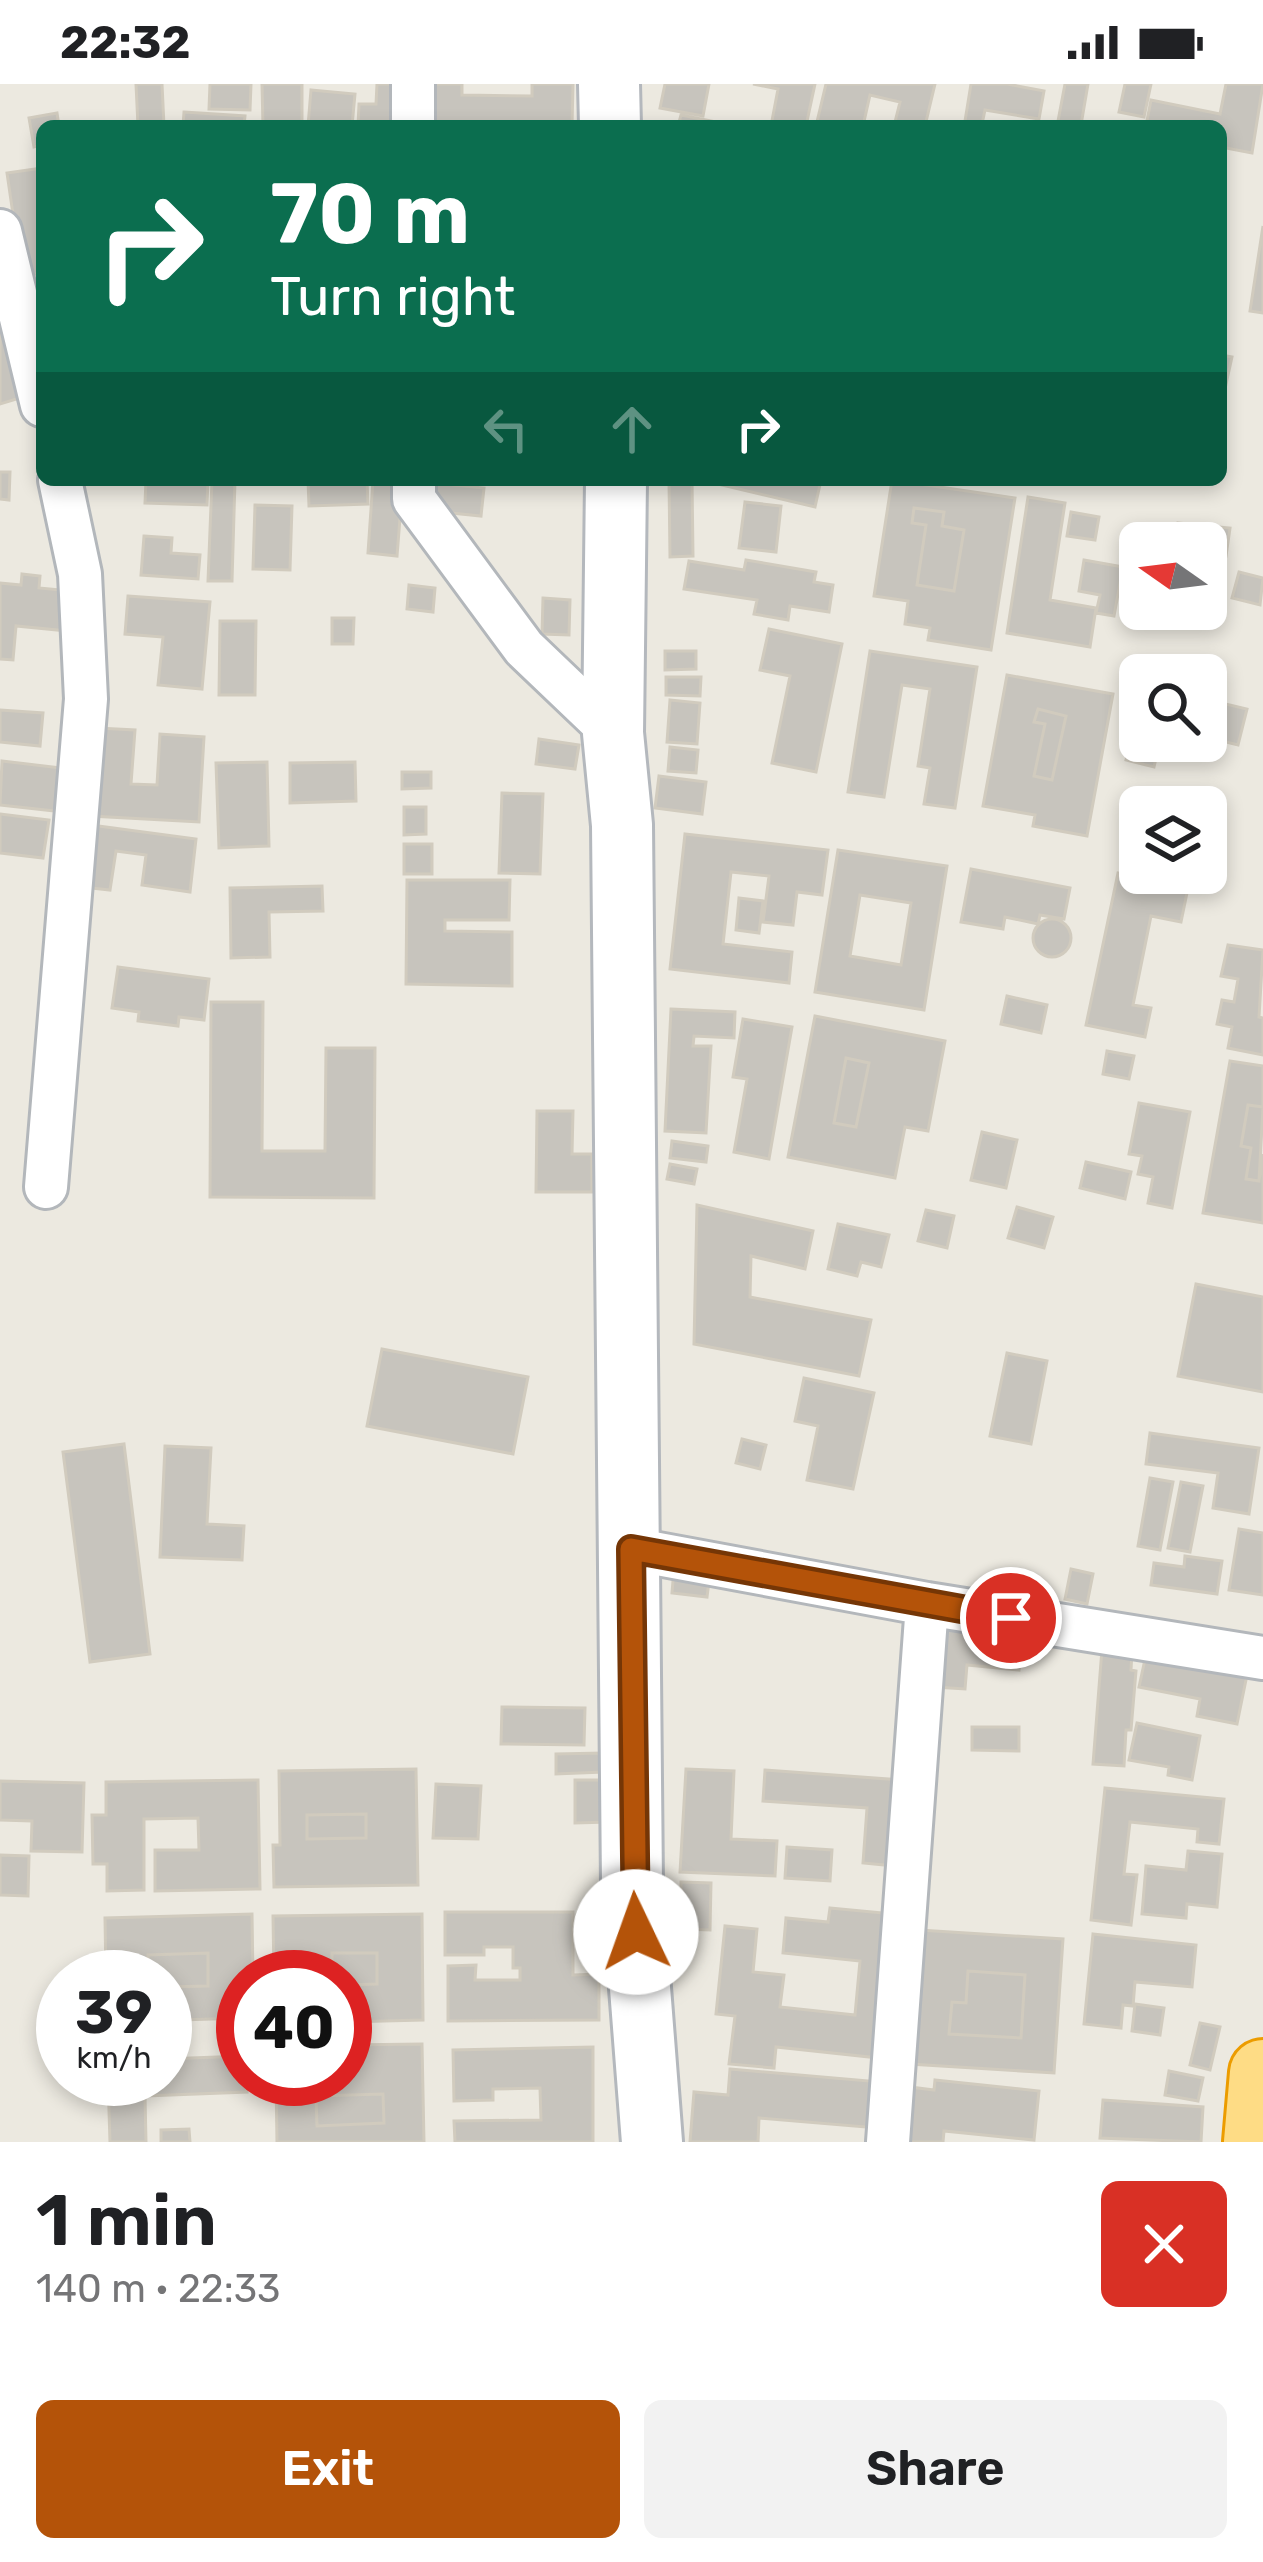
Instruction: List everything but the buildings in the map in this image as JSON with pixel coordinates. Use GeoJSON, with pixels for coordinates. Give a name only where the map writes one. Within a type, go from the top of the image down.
{"type":"FeatureCollection","features":[{"type":"Feature","properties":{"kind":"highway"},"geometry":{"type":"LineString","coordinates":[[1257,2142],[1263,2073]]}},
{"type":"Feature","properties":{"kind":"street"},"geometry":{"type":"LineString","coordinates":[[413,84],[413,120]]}},
{"type":"Feature","properties":{"kind":"street"},"geometry":{"type":"LineString","coordinates":[[609,84],[610,120]]}},
{"type":"Feature","properties":{"kind":"street"},"geometry":{"type":"LineString","coordinates":[[0,231],[36,380]]}},
{"type":"Feature","properties":{"kind":"street"},"geometry":{"type":"LineString","coordinates":[[46,1187],[86,699],[80,574],[60,486]]}},
{"type":"Feature","properties":{"kind":"street"},"geometry":{"type":"LineString","coordinates":[[414,486],[415,499],[524,648],[613,733]]}},
{"type":"Feature","properties":{"kind":"street"},"geometry":{"type":"LineString","coordinates":[[616,486],[613,733],[622,825],[632,1885],[652,2142]]}},
{"type":"Feature","properties":{"kind":"street"},"geometry":{"type":"LineString","coordinates":[[631,1549],[928,1604],[1263,1658]]}},
{"type":"Feature","properties":{"kind":"street"},"geometry":{"type":"LineString","coordinates":[[888,2142],[928,1604]]}},
{"type":"Feature","properties":{"kind":"route"},"geometry":{"type":"LineString","coordinates":[[636,1932],[631,1549],[1011,1618]]}}]}
